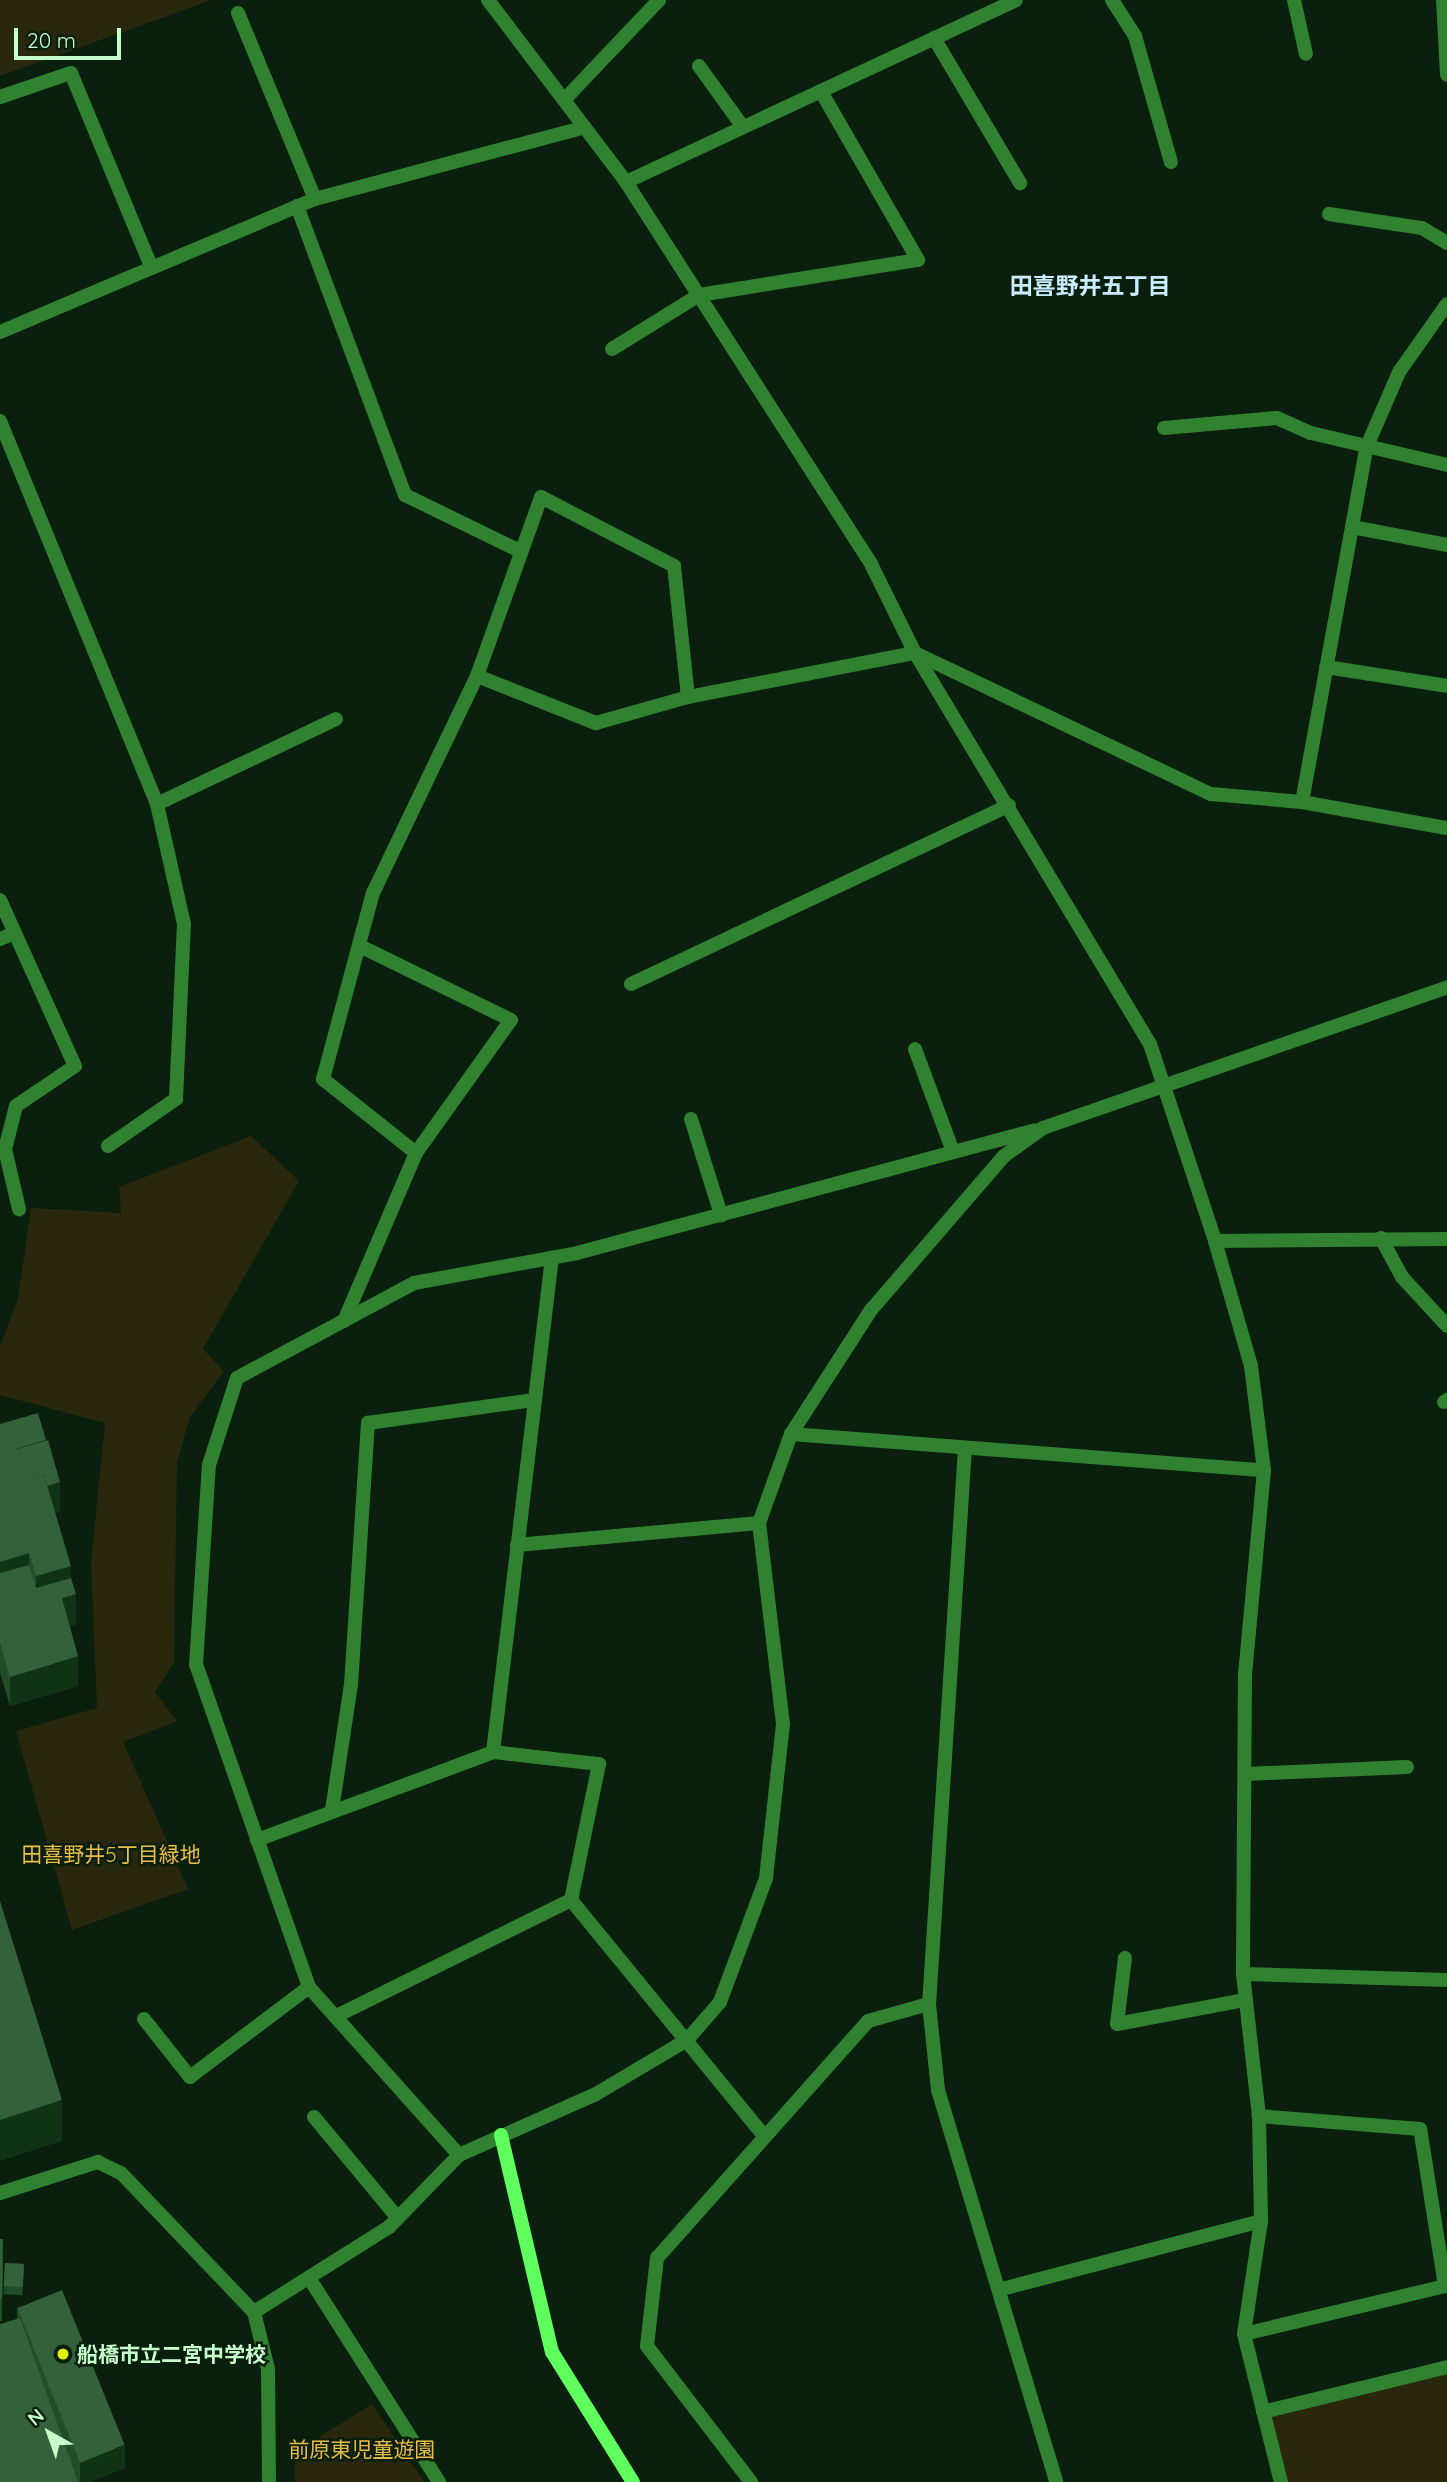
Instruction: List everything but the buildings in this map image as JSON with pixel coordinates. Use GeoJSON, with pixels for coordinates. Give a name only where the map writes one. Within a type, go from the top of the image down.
{"type":"FeatureCollection","features":[{"type":"Feature","properties":{"kind":"street"},"geometry":{"type":"LineString","coordinates":[[488,0],[566,98],[626,182],[871,564],[915,653],[1009,805],[1150,1044],[1161,1086],[1215,1241],[1251,1366],[1264,1470],[1245,1674],[1243,1974],[1259,2116],[1261,2221],[1244,2334],[1281,2482]]}},
{"type":"Feature","properties":{"kind":"street"},"geometry":{"type":"LineString","coordinates":[[566,98],[659,0]]}},
{"type":"Feature","properties":{"kind":"street"},"geometry":{"type":"LineString","coordinates":[[626,182],[1016,0]]}},
{"type":"Feature","properties":{"kind":"street"},"geometry":{"type":"LineString","coordinates":[[1112,0],[1135,36],[1171,162]]}},
{"type":"Feature","properties":{"kind":"street"},"geometry":{"type":"LineString","coordinates":[[1294,0],[1306,54]]}},
{"type":"Feature","properties":{"kind":"street"},"geometry":{"type":"LineString","coordinates":[[1443,0],[1447,75]]}},
{"type":"Feature","properties":{"kind":"street"},"geometry":{"type":"LineString","coordinates":[[238,13],[315,199]]}},
{"type":"Feature","properties":{"kind":"street"},"geometry":{"type":"LineString","coordinates":[[934,38],[1020,183]]}},
{"type":"Feature","properties":{"kind":"street"},"geometry":{"type":"LineString","coordinates":[[699,66],[743,127]]}},
{"type":"Feature","properties":{"kind":"street"},"geometry":{"type":"LineString","coordinates":[[0,97],[71,74],[150,264]]}},
{"type":"Feature","properties":{"kind":"street"},"geometry":{"type":"LineString","coordinates":[[612,349],[699,295],[918,260],[821,91]]}},
{"type":"Feature","properties":{"kind":"street"},"geometry":{"type":"LineString","coordinates":[[0,331],[150,264],[315,199],[585,127]]}},
{"type":"Feature","properties":{"kind":"street"},"geometry":{"type":"LineString","coordinates":[[297,206],[405,495],[520,551]]}},
{"type":"Feature","properties":{"kind":"street"},"geometry":{"type":"LineString","coordinates":[[1329,214],[1422,228],[1447,243]]}},
{"type":"Feature","properties":{"kind":"street"},"geometry":{"type":"LineString","coordinates":[[1302,802],[1367,446],[1399,372],[1447,304]]}},
{"type":"Feature","properties":{"kind":"street"},"geometry":{"type":"LineString","coordinates":[[1164,428],[1277,418],[1367,446],[1447,465]]}},
{"type":"Feature","properties":{"kind":"street"},"geometry":{"type":"LineString","coordinates":[[0,421],[157,804],[184,924],[176,1099],[108,1146]]}},
{"type":"Feature","properties":{"kind":"street"},"geometry":{"type":"LineString","coordinates":[[416,1153],[323,1079],[373,893],[477,676],[541,497],[674,566],[688,696]]}},
{"type":"Feature","properties":{"kind":"street"},"geometry":{"type":"LineString","coordinates":[[1352,527],[1447,545]]}},
{"type":"Feature","properties":{"kind":"street"},"geometry":{"type":"LineString","coordinates":[[477,676],[596,723],[688,696],[915,653],[1211,794],[1302,802],[1447,828]]}},
{"type":"Feature","properties":{"kind":"street"},"geometry":{"type":"LineString","coordinates":[[1326,667],[1447,686]]}},
{"type":"Feature","properties":{"kind":"street"},"geometry":{"type":"LineString","coordinates":[[157,804],[336,719]]}},
{"type":"Feature","properties":{"kind":"street"},"geometry":{"type":"LineString","coordinates":[[631,984],[1009,805]]}},
{"type":"Feature","properties":{"kind":"street"},"geometry":{"type":"LineString","coordinates":[[0,900],[7,936],[75,1066],[16,1106],[5,1149],[19,1209]]}},
{"type":"Feature","properties":{"kind":"street"},"geometry":{"type":"LineString","coordinates":[[344,1321],[416,1153],[510,1020],[360,946]]}},
{"type":"Feature","properties":{"kind":"street"},"geometry":{"type":"LineString","coordinates":[[459,2155],[338,2015],[309,1987],[196,1665],[209,1465],[237,1378],[414,1283],[552,1258],[1043,1128],[1447,987]]}},
{"type":"Feature","properties":{"kind":"street"},"geometry":{"type":"LineString","coordinates":[[915,1049],[953,1152]]}},
{"type":"Feature","properties":{"kind":"street"},"geometry":{"type":"LineString","coordinates":[[691,1119],[721,1214]]}},
{"type":"Feature","properties":{"kind":"street"},"geometry":{"type":"LineString","coordinates":[[254,2312],[311,2281],[398,2218],[459,2155],[596,2094],[687,2040],[720,2002],[766,1878],[783,1724],[759,1523],[790,1434],[871,1310],[1004,1156],[1043,1128]]}},
{"type":"Feature","properties":{"kind":"street"},"geometry":{"type":"LineString","coordinates":[[1381,1238],[1402,1277],[1447,1326]]}},
{"type":"Feature","properties":{"kind":"street"},"geometry":{"type":"LineString","coordinates":[[1215,1241],[1447,1239]]}},
{"type":"Feature","properties":{"kind":"street"},"geometry":{"type":"LineString","coordinates":[[493,1752],[552,1258]]}},
{"type":"Feature","properties":{"kind":"street"},"geometry":{"type":"LineString","coordinates":[[332,1810],[351,1685],[368,1423],[534,1400]]}},
{"type":"Feature","properties":{"kind":"street"},"geometry":{"type":"LineString","coordinates":[[790,1434],[1264,1470]]}},
{"type":"Feature","properties":{"kind":"street"},"geometry":{"type":"LineString","coordinates":[[965,1448],[929,2004],[938,2090],[1002,2288],[1055,2482]]}},
{"type":"Feature","properties":{"kind":"street"},"geometry":{"type":"LineString","coordinates":[[517,1545],[759,1523]]}},
{"type":"Feature","properties":{"kind":"street"},"geometry":{"type":"LineString","coordinates":[[257,1840],[493,1752],[599,1764],[571,1900]]}},
{"type":"Feature","properties":{"kind":"street"},"geometry":{"type":"LineString","coordinates":[[1245,1774],[1407,1767]]}},
{"type":"Feature","properties":{"kind":"street"},"geometry":{"type":"LineString","coordinates":[[571,1900],[765,2137]]}},
{"type":"Feature","properties":{"kind":"street"},"geometry":{"type":"LineString","coordinates":[[338,2015],[571,1900]]}},
{"type":"Feature","properties":{"kind":"street"},"geometry":{"type":"LineString","coordinates":[[1125,1958],[1116,2024],[1244,2000]]}},
{"type":"Feature","properties":{"kind":"street"},"geometry":{"type":"LineString","coordinates":[[1243,1974],[1447,1980]]}},
{"type":"Feature","properties":{"kind":"street"},"geometry":{"type":"LineString","coordinates":[[144,2019],[190,2077],[309,1987]]}},
{"type":"Feature","properties":{"kind":"street"},"geometry":{"type":"LineString","coordinates":[[751,2482],[647,2346],[656,2258],[867,2021],[929,2004]]}},
{"type":"Feature","properties":{"kind":"street"},"geometry":{"type":"LineString","coordinates":[[1244,2334],[1446,2286],[1420,2129],[1259,2116]]}},
{"type":"Feature","properties":{"kind":"street"},"geometry":{"type":"LineString","coordinates":[[314,2117],[398,2218]]}},
{"type":"Feature","properties":{"kind":"street"},"geometry":{"type":"LineString","coordinates":[[501,2136],[552,2352],[634,2482]]}},
{"type":"Feature","properties":{"kind":"street"},"geometry":{"type":"LineString","coordinates":[[0,2193],[98,2162],[121,2173],[254,2312],[268,2369],[269,2482]]}},
{"type":"Feature","properties":{"kind":"street"},"geometry":{"type":"LineString","coordinates":[[1002,2288],[1261,2221]]}},
{"type":"Feature","properties":{"kind":"street"},"geometry":{"type":"LineString","coordinates":[[311,2281],[439,2482]]}},
{"type":"Feature","properties":{"kind":"street"},"geometry":{"type":"LineString","coordinates":[[1263,2412],[1447,2367]]}},
{"type":"Feature","properties":{"kind":"green space"},"geometry":{"type":"Polygon","coordinates":[[[0,0],[212,0],[0,76],[0,0]]]}},
{"type":"Feature","properties":{"kind":"green space","name":"田喜野井5丁目緑地"},"geometry":{"type":"Polygon","coordinates":[[[251,1136],[299,1181],[203,1349],[224,1371],[190,1417],[177,1463],[174,1663],[155,1692],[177,1721],[123,1742],[188,1889],[72,1930],[16,1731],[97,1708],[91,1562],[105,1423],[0,1395],[0,1346],[18,1299],[31,1208],[121,1213],[119,1187],[251,1136]]]}},
{"type":"Feature","properties":{"kind":"green space"},"geometry":{"type":"Polygon","coordinates":[[[1447,2365],[1447,2482],[1283,2482],[1263,2412],[1447,2365]]]}},
{"type":"Feature","properties":{"kind":"green space","name":"前原東児童遊園"},"geometry":{"type":"Polygon","coordinates":[[[372,2404],[424,2482],[295,2482],[295,2452],[372,2404]]]}},
{"type":"Feature","properties":{"kind":"place","name":"船橋市立二宮中学校"},"geometry":{"type":"Point","coordinates":[63,2354]}},
{"type":"Feature","properties":{"kind":"district","name":"田喜野井五丁目"},"geometry":{"type":"Point","coordinates":[1090,286]}}]}
